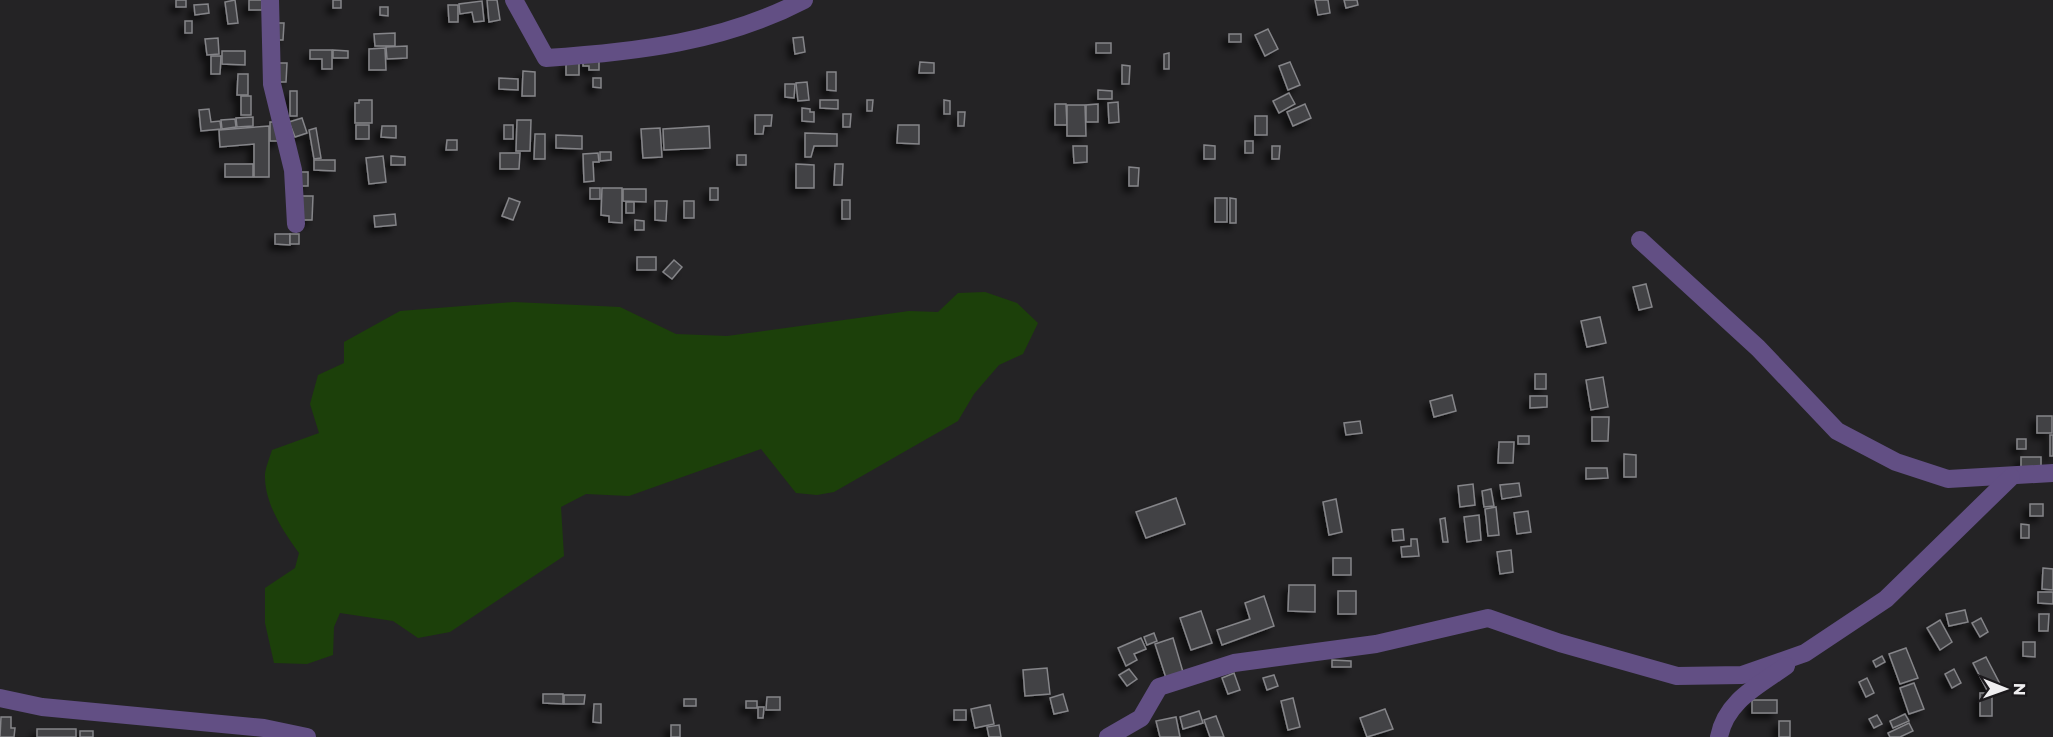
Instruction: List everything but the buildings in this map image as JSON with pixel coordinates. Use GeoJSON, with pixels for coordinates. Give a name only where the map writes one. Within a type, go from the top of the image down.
{"type":"FeatureCollection","features":[{"type":"Feature","properties":{"kind":"street"},"geometry":{"type":"LineString","coordinates":[[270,0],[272,84],[293,170],[296,224]]}},
{"type":"Feature","properties":{"kind":"street"},"geometry":{"type":"LineString","coordinates":[[514,0],[546,58],[662,47],[754,23],[804,0]]}},
{"type":"Feature","properties":{"kind":"street"},"geometry":{"type":"LineString","coordinates":[[1640,240],[1758,348],[1837,431],[1896,462],[1948,479],[2053,473]]}},
{"type":"Feature","properties":{"kind":"street"},"geometry":{"type":"LineString","coordinates":[[1719,737],[1721,726],[1735,701],[1886,599],[2011,477]]}},
{"type":"Feature","properties":{"kind":"street"},"geometry":{"type":"LineString","coordinates":[[1108,737],[1141,718],[1159,687],[1234,663],[1376,644],[1488,618],[1560,643],[1677,676],[1742,675],[1805,653]]}},
{"type":"Feature","properties":{"kind":"street"},"geometry":{"type":"LineString","coordinates":[[0,698],[42,707],[264,728],[307,737]]}},
{"type":"Feature","properties":{"kind":"green space"},"geometry":{"type":"Polygon","coordinates":[[[985,292],[1017,303],[1038,323],[1023,354],[999,365],[974,394],[958,421],[834,492],[817,495],[796,493],[761,449],[629,496],[586,494],[561,507],[564,556],[450,632],[418,638],[393,621],[340,613],[334,627],[333,655],[307,664],[274,663],[265,623],[265,588],[295,568],[299,553],[281,526],[268,495],[265,474],[272,450],[319,433],[310,404],[318,375],[344,363],[344,342],[400,311],[514,302],[620,307],[676,334],[727,336],[909,311],[938,312],[958,293],[985,292]]]}}]}
